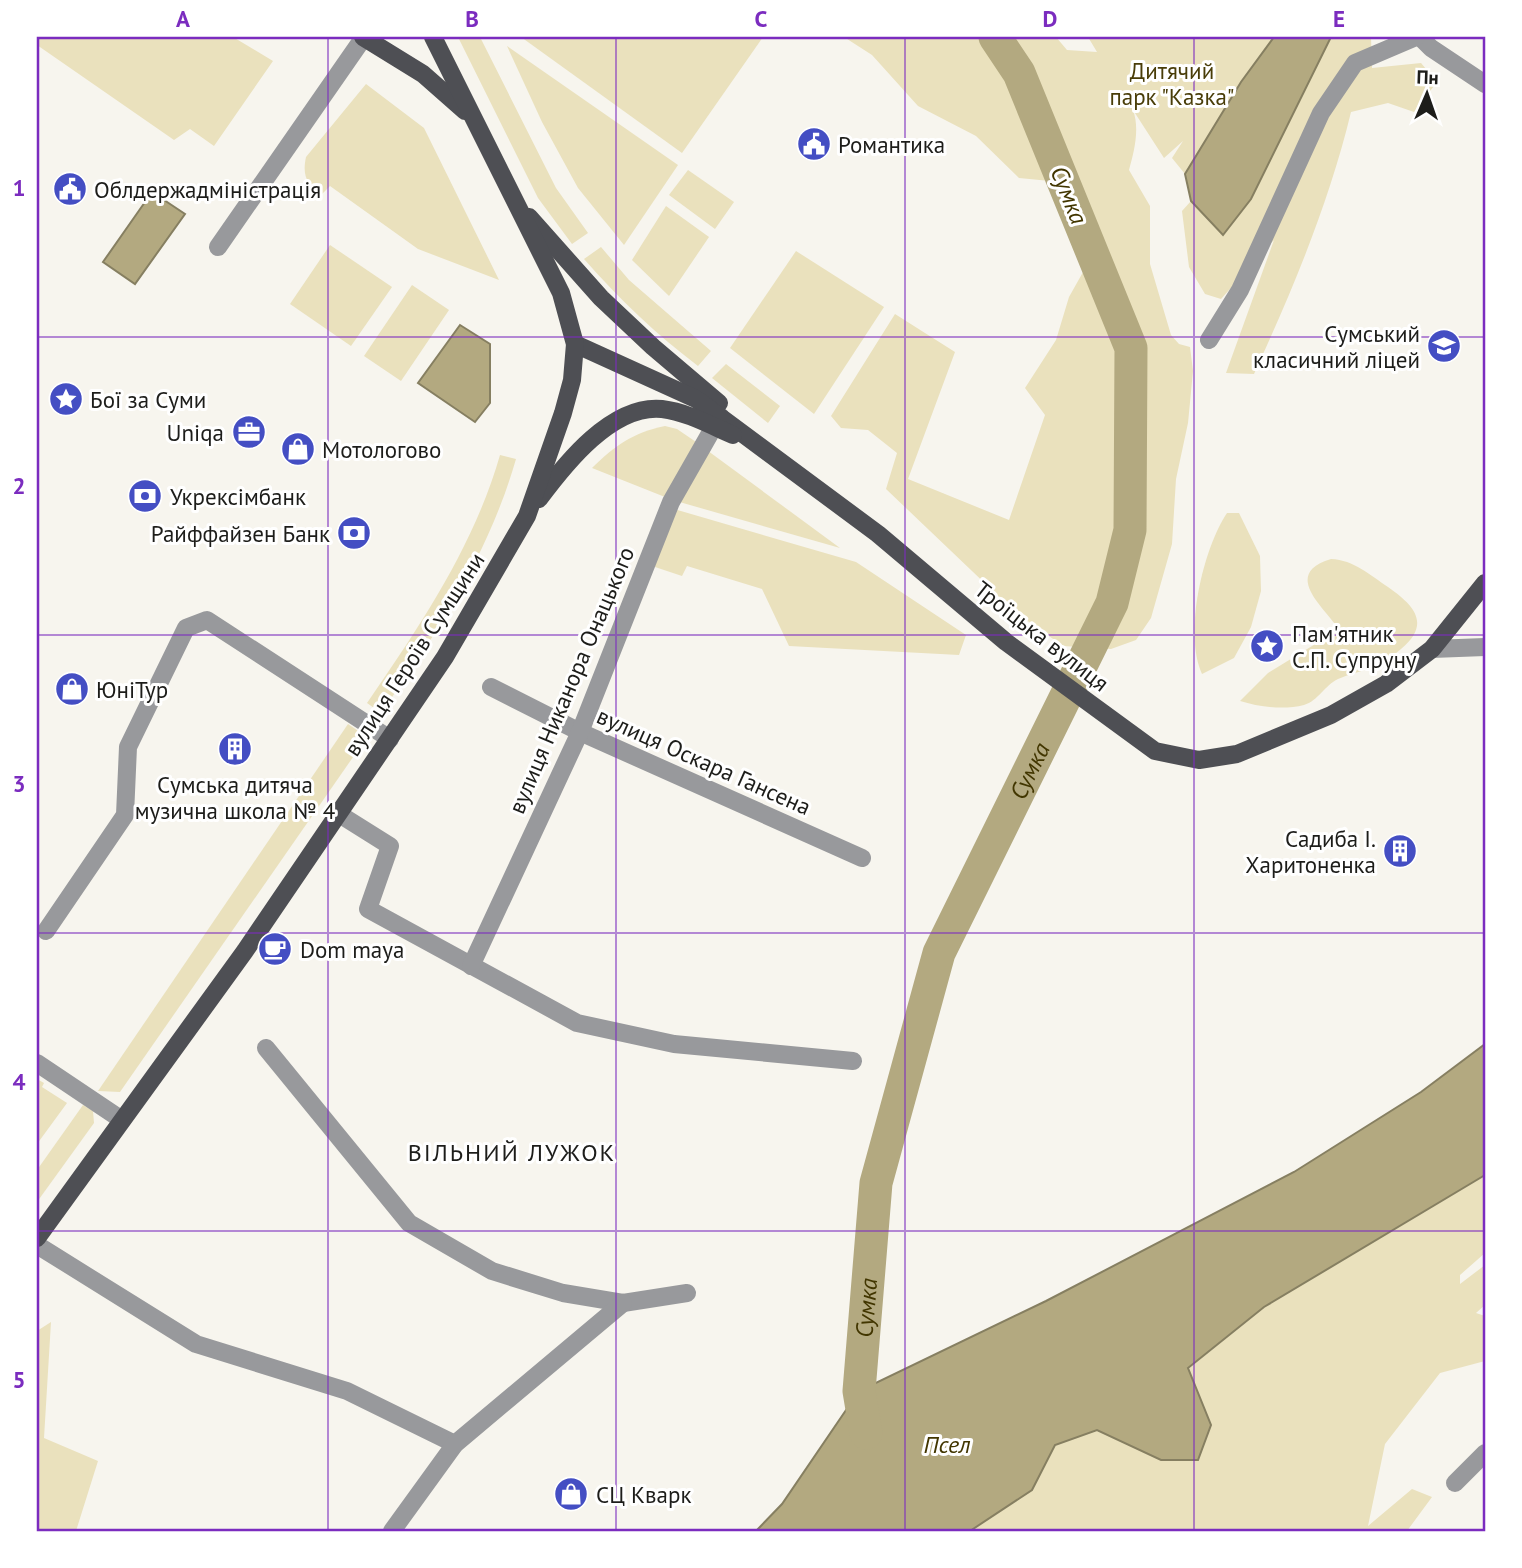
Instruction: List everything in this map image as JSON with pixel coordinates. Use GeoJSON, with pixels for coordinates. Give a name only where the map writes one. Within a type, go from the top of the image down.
{"type":"FeatureCollection","features":[{"type":"Feature","properties":{"kind":"main road"},"geometry":{"type":"LineString","coordinates":[[364,37],[423,74],[471,117]]}},
{"type":"Feature","properties":{"kind":"main road","name":"вулиця Героїв Сумщини"},"geometry":{"type":"LineString","coordinates":[[37,1238],[339,814],[445,657],[527,516],[563,413],[572,380],[575,344],[561,293],[433,37]]}},
{"type":"Feature","properties":{"kind":"main road"},"geometry":{"type":"LineString","coordinates":[[514,202],[601,298],[653,347],[740,421],[756,444]]}},
{"type":"Feature","properties":{"kind":"main road","name":"Троїцька вулиця"},"geometry":{"type":"LineString","coordinates":[[575,344],[696,398],[716,421],[756,444],[878,534],[1006,642],[1155,751],[1199,760],[1237,754],[1331,715],[1386,684],[1432,649],[1485,583]]}},
{"type":"Feature","properties":{"kind":"main road"},"geometry":{"type":"LineString","coordinates":[[527,516],[582,448],[606,427],[635,413],[659,409],[716,421]]}},
{"type":"Feature","properties":{"kind":"street"},"geometry":{"type":"LineString","coordinates":[[218,247],[364,37]]}},
{"type":"Feature","properties":{"kind":"street"},"geometry":{"type":"LineString","coordinates":[[1209,340],[1240,290],[1321,113],[1355,63],[1418,37],[1485,84]]}},
{"type":"Feature","properties":{"kind":"street","name":"вулиця Никанора Онацького"},"geometry":{"type":"LineString","coordinates":[[471,966],[580,732],[671,502],[716,421]]}},
{"type":"Feature","properties":{"kind":"street"},"geometry":{"type":"LineString","coordinates":[[46,930],[125,816],[128,747],[186,628],[207,620],[390,739]]}},
{"type":"Feature","properties":{"kind":"street"},"geometry":{"type":"LineString","coordinates":[[1432,649],[1485,647]]}},
{"type":"Feature","properties":{"kind":"street","name":"вулиця Оскара Гансена"},"geometry":{"type":"LineString","coordinates":[[491,687],[580,732],[862,858]]}},
{"type":"Feature","properties":{"kind":"street"},"geometry":{"type":"LineString","coordinates":[[339,814],[390,846],[369,909],[577,1023],[674,1044],[853,1061]]}},
{"type":"Feature","properties":{"kind":"street"},"geometry":{"type":"LineString","coordinates":[[266,1048],[409,1223],[492,1271],[563,1293],[623,1303],[687,1293]]}},
{"type":"Feature","properties":{"kind":"street"},"geometry":{"type":"LineString","coordinates":[[37,1063],[122,1120]]}},
{"type":"Feature","properties":{"kind":"street"},"geometry":{"type":"LineString","coordinates":[[37,1245],[196,1344],[347,1391],[455,1444]]}},
{"type":"Feature","properties":{"kind":"street"},"geometry":{"type":"LineString","coordinates":[[392,1531],[455,1444],[623,1303]]}},
{"type":"Feature","properties":{"kind":"street"},"geometry":{"type":"LineString","coordinates":[[1455,1483],[1485,1453]]}},
{"type":"Feature","properties":{"kind":"green space"},"geometry":{"type":"Polygon","coordinates":[[[37,37],[233,37],[273,61],[214,146],[190,129],[174,140],[37,45],[37,37]]]}},
{"type":"Feature","properties":{"kind":"green space"},"geometry":{"type":"Polygon","coordinates":[[[458,37],[480,37],[556,188],[588,233],[572,244],[538,198],[458,37]]]}},
{"type":"Feature","properties":{"kind":"green space"},"geometry":{"type":"Polygon","coordinates":[[[521,37],[763,37],[682,153],[521,37]]]}},
{"type":"Feature","properties":{"kind":"green space","name":"Дитячий парк \"Казка\""},"geometry":{"type":"Polygon","coordinates":[[[844,37],[1056,37],[1067,50],[1097,52],[1088,37],[1274,37],[1241,82],[1185,174],[1172,158],[1183,141],[1164,158],[1133,110],[1136,133],[1129,170],[1150,206],[1150,264],[1171,335],[1179,344],[1190,347],[1193,371],[1188,423],[1176,479],[1172,544],[1151,618],[1136,640],[1111,649],[1063,646],[1015,612],[886,489],[897,453],[868,430],[841,428],[831,416],[895,314],[955,352],[908,479],[1009,520],[1045,415],[1025,388],[1056,340],[1069,297],[1087,265],[1095,237],[1073,192],[1050,181],[1019,178],[976,136],[918,106],[872,55],[844,37]]]}},
{"type":"Feature","properties":{"kind":"green space"},"geometry":{"type":"Polygon","coordinates":[[[1331,37],[1371,37],[1372,68],[1421,63],[1437,82],[1414,112],[1388,103],[1351,112],[1309,245],[1254,374],[1226,373],[1274,240],[1221,299],[1205,294],[1189,267],[1182,211],[1191,201],[1223,234],[1251,199],[1331,37]]]}},
{"type":"Feature","properties":{"kind":"green space"},"geometry":{"type":"Polygon","coordinates":[[[507,46],[678,165],[624,245],[578,188],[542,122],[507,46]]]}},
{"type":"Feature","properties":{"kind":"green space"},"geometry":{"type":"Polygon","coordinates":[[[366,84],[424,128],[499,280],[418,249],[330,186],[320,196],[309,183],[305,174],[306,157],[366,84]]]}},
{"type":"Feature","properties":{"kind":"green space"},"geometry":{"type":"Polygon","coordinates":[[[688,170],[734,202],[715,229],[669,195],[688,170]]]}},
{"type":"Feature","properties":{"kind":"green space"},"geometry":{"type":"Polygon","coordinates":[[[666,206],[709,237],[669,296],[632,260],[666,206]]]}},
{"type":"Feature","properties":{"kind":"green space"},"geometry":{"type":"Polygon","coordinates":[[[330,245],[392,287],[351,346],[290,304],[330,245]]]}},
{"type":"Feature","properties":{"kind":"green space"},"geometry":{"type":"Polygon","coordinates":[[[601,247],[629,280],[711,351],[698,366],[638,316],[584,259],[601,247]]]}},
{"type":"Feature","properties":{"kind":"green space"},"geometry":{"type":"Polygon","coordinates":[[[796,251],[884,307],[814,414],[730,348],[796,251]]]}},
{"type":"Feature","properties":{"kind":"green space"},"geometry":{"type":"Polygon","coordinates":[[[412,285],[449,310],[401,381],[364,356],[412,285]]]}},
{"type":"Feature","properties":{"kind":"green space"},"geometry":{"type":"Polygon","coordinates":[[[726,364],[780,406],[768,423],[712,378],[726,364]]]}},
{"type":"Feature","properties":{"kind":"green space"},"geometry":{"type":"Polygon","coordinates":[[[665,426],[677,429],[699,444],[670,499],[592,468],[625,441],[665,426]]]}},
{"type":"Feature","properties":{"kind":"green space"},"geometry":{"type":"Polygon","coordinates":[[[704,448],[840,548],[676,501],[704,448]]]}},
{"type":"Feature","properties":{"kind":"green space"},"geometry":{"type":"Polygon","coordinates":[[[500,455],[516,459],[505,494],[476,560],[441,623],[381,713],[367,703],[444,584],[476,521],[500,455]]]}},
{"type":"Feature","properties":{"kind":"green space"},"geometry":{"type":"Polygon","coordinates":[[[674,509],[856,562],[966,635],[959,655],[789,646],[762,589],[687,566],[682,576],[652,566],[674,509]]]}},
{"type":"Feature","properties":{"kind":"green space"},"geometry":{"type":"Polygon","coordinates":[[[1227,513],[1239,513],[1260,556],[1261,591],[1251,627],[1234,658],[1202,674],[1195,637],[1198,592],[1210,548],[1227,513]]]}},
{"type":"Feature","properties":{"kind":"green space"},"geometry":{"type":"Polygon","coordinates":[[[1331,559],[1347,562],[1361,569],[1406,601],[1416,616],[1417,623],[1410,640],[1385,661],[1338,679],[1304,705],[1272,707],[1240,701],[1268,673],[1330,635],[1335,624],[1314,597],[1308,580],[1310,572],[1317,565],[1331,559]]]}},
{"type":"Feature","properties":{"kind":"green space"},"geometry":{"type":"Polygon","coordinates":[[[348,724],[367,737],[120,1092],[98,1091],[348,724]]]}},
{"type":"Feature","properties":{"kind":"green space"},"geometry":{"type":"Polygon","coordinates":[[[37,1079],[44,1083],[42,1087],[67,1103],[37,1144],[37,1079]]]}},
{"type":"Feature","properties":{"kind":"green space"},"geometry":{"type":"Polygon","coordinates":[[[83,1105],[93,1111],[94,1123],[37,1202],[37,1170],[83,1105]]]}},
{"type":"Feature","properties":{"kind":"green space"},"geometry":{"type":"Polygon","coordinates":[[[1485,1175],[1485,1253],[1460,1275],[1460,1284],[1485,1265],[1485,1305],[1476,1313],[1485,1316],[1485,1361],[1440,1373],[1385,1444],[1368,1526],[1412,1489],[1432,1497],[1407,1531],[970,1531],[1032,1490],[1054,1445],[1097,1430],[1161,1460],[1211,1425],[1188,1369],[1264,1307],[1485,1175]]]}},
{"type":"Feature","properties":{"kind":"green space"},"geometry":{"type":"Polygon","coordinates":[[[51,1322],[44,1438],[98,1461],[76,1531],[37,1531],[37,1331],[51,1322]]]}},
{"type":"Feature","properties":{"kind":"water"},"geometry":{"type":"Polygon","coordinates":[[[1274,37],[1331,37],[1251,199],[1223,235],[1191,201],[1185,174],[1241,82],[1274,37]]]}},
{"type":"Feature","properties":{"kind":"water"},"geometry":{"type":"Polygon","coordinates":[[[152,192],[185,214],[135,284],[103,262],[152,192]]]}},
{"type":"Feature","properties":{"kind":"water"},"geometry":{"type":"Polygon","coordinates":[[[460,325],[490,344],[490,403],[475,422],[418,383],[460,325]]]}},
{"type":"Feature","properties":{"kind":"water","name":"Псел"},"geometry":{"type":"Polygon","coordinates":[[[1485,1044],[1485,1175],[1264,1307],[1188,1368],[1211,1425],[1198,1460],[1161,1460],[1097,1430],[1055,1445],[1032,1490],[970,1531],[756,1531],[782,1504],[859,1391],[1046,1301],[1294,1172],[1421,1092],[1485,1044]]]}},
{"type":"Feature","properties":{"kind":"waterway","name":"Сумка"},"geometry":{"type":"LineString","coordinates":[[866,1433],[859,1391],[876,1183],[939,953],[1112,603],[1130,530],[1131,348],[1019,73],[995,37]]}},
{"type":"Feature","properties":{"kind":"place","name":"Романтика"},"geometry":{"type":"Point","coordinates":[814,144]}},
{"type":"Feature","properties":{"kind":"place","name":"Облдержадміністрація"},"geometry":{"type":"Point","coordinates":[70,189]}},
{"type":"Feature","properties":{"kind":"place","name":"Сумський класичний ліцей"},"geometry":{"type":"Point","coordinates":[1444,346]}},
{"type":"Feature","properties":{"kind":"place","name":"Бої за Суми"},"geometry":{"type":"Point","coordinates":[66,399]}},
{"type":"Feature","properties":{"kind":"place","name":"Uniqa"},"geometry":{"type":"Point","coordinates":[249,432]}},
{"type":"Feature","properties":{"kind":"place","name":"Мотологово"},"geometry":{"type":"Point","coordinates":[298,449]}},
{"type":"Feature","properties":{"kind":"place","name":"Укрексімбанк"},"geometry":{"type":"Point","coordinates":[145,496]}},
{"type":"Feature","properties":{"kind":"place","name":"Райффайзен Банк"},"geometry":{"type":"Point","coordinates":[354,533]}},
{"type":"Feature","properties":{"kind":"place","name":"Пам'ятник С.П. Супруну"},"geometry":{"type":"Point","coordinates":[1267,646]}},
{"type":"Feature","properties":{"kind":"place","name":"ЮніТур"},"geometry":{"type":"Point","coordinates":[72,689]}},
{"type":"Feature","properties":{"kind":"place","name":"Сумська дитяча музична школа № 4"},"geometry":{"type":"Point","coordinates":[235,749]}},
{"type":"Feature","properties":{"kind":"place","name":"Садиба І. Харитоненка"},"geometry":{"type":"Point","coordinates":[1400,851]}},
{"type":"Feature","properties":{"kind":"place","name":"Dom maya"},"geometry":{"type":"Point","coordinates":[275,949]}},
{"type":"Feature","properties":{"kind":"place","name":"СЦ Кварк"},"geometry":{"type":"Point","coordinates":[571,1494]}},
{"type":"Feature","properties":{"kind":"district","name":"ВІЛЬНИЙ ЛУЖОК"},"geometry":{"type":"Point","coordinates":[512,1152]}}]}
